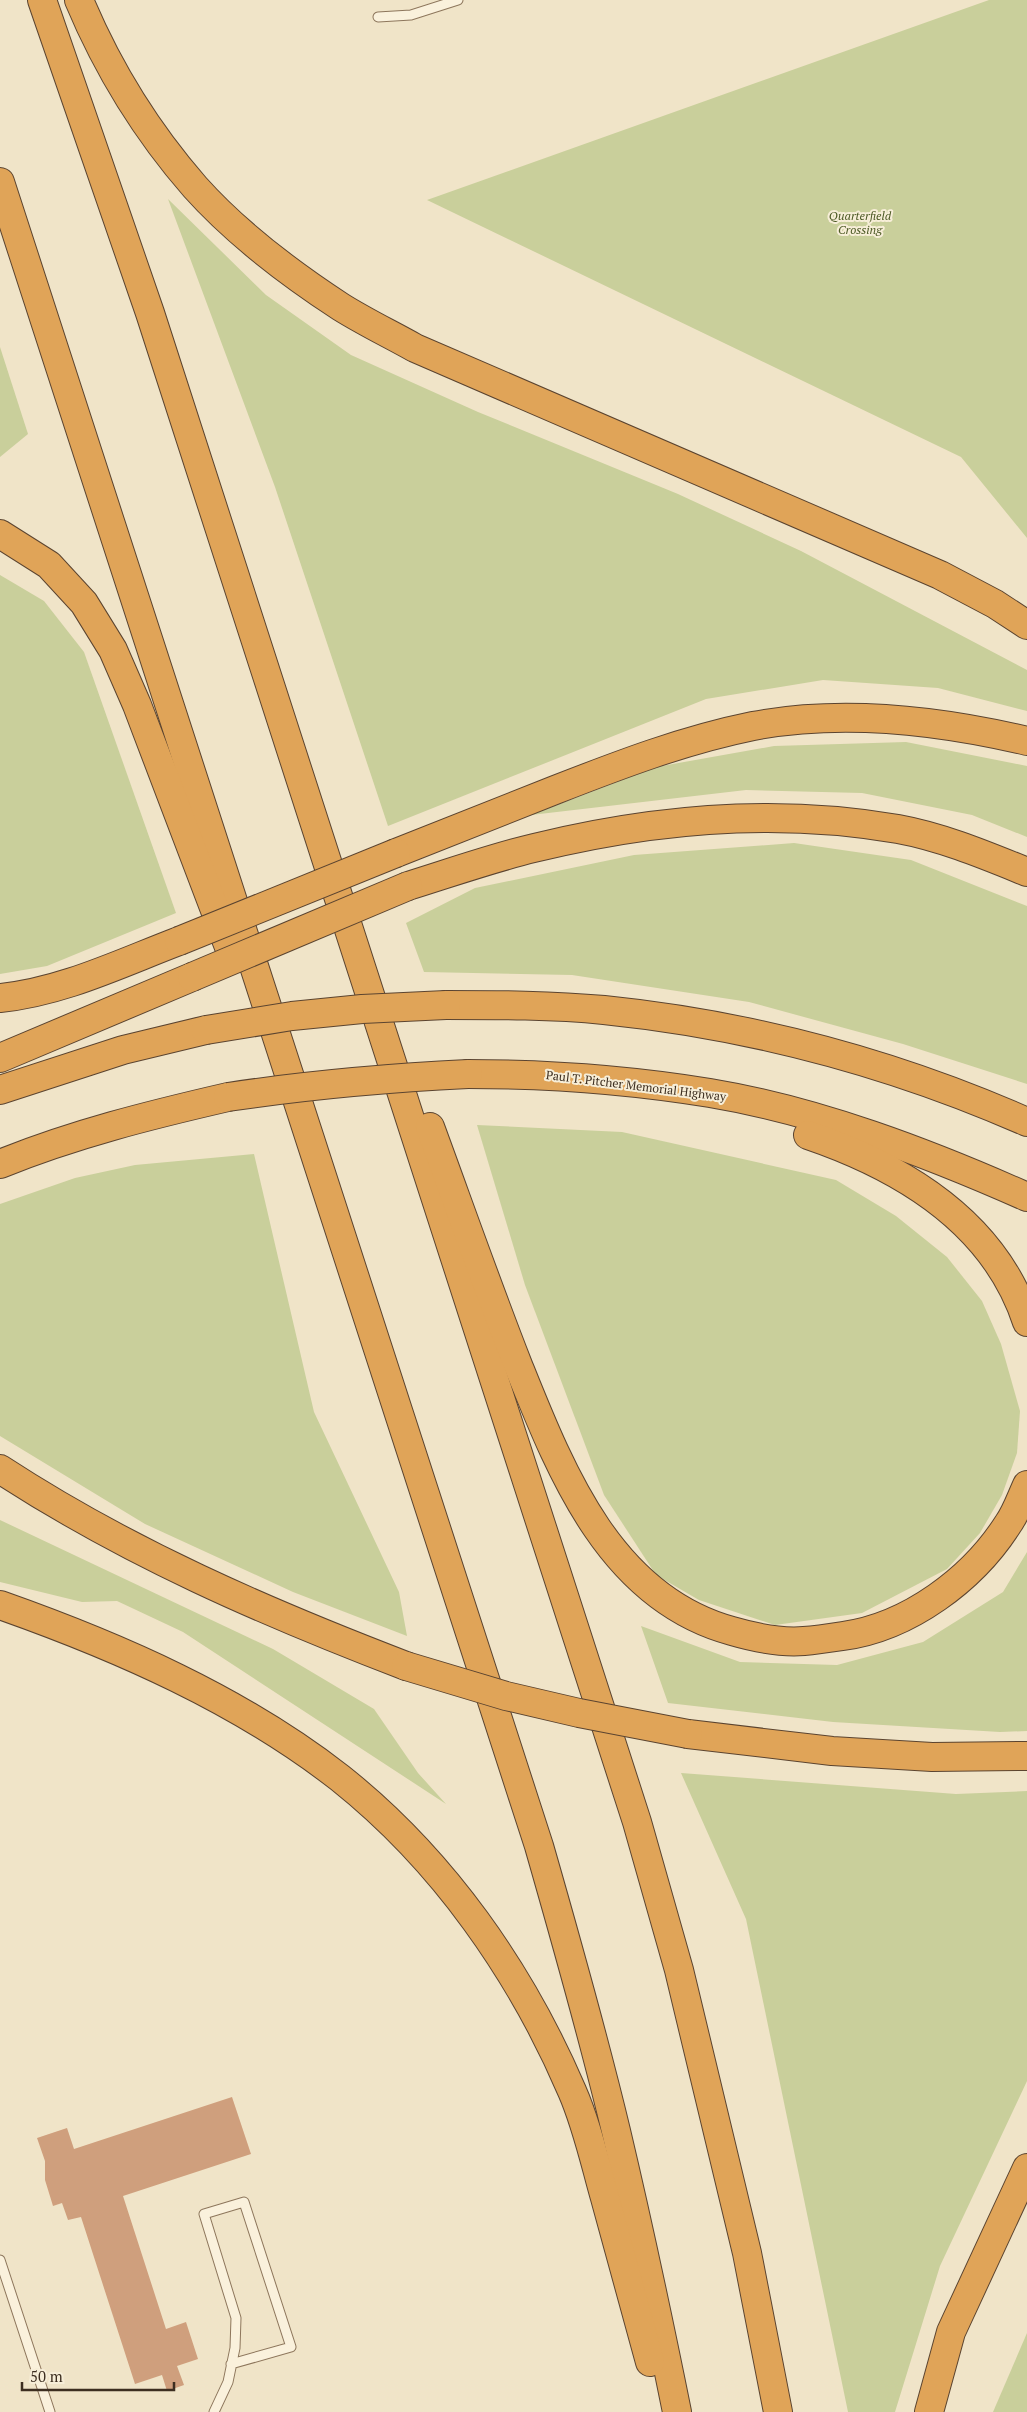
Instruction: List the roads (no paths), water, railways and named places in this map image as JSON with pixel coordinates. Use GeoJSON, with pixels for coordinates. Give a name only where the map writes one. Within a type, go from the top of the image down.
{"type":"FeatureCollection","features":[{"type":"Feature","properties":{"kind":"highway"},"geometry":{"type":"LineString","coordinates":[[42,0],[150,314],[639,1831],[686,1998],[747,2253],[778,2412]]}},
{"type":"Feature","properties":{"kind":"highway"},"geometry":{"type":"LineString","coordinates":[[79,0],[116,77],[155,134],[195,186],[240,231],[290,272],[343,308],[415,348],[940,576],[995,604],[1027,625]]}},
{"type":"Feature","properties":{"kind":"highway"},"geometry":{"type":"LineString","coordinates":[[0,182],[539,1846],[580,1990],[616,2129],[677,2412]]}},
{"type":"Feature","properties":{"kind":"highway"},"geometry":{"type":"LineString","coordinates":[[0,534],[49,566],[84,604],[113,650],[137,705],[356,1279]]}},
{"type":"Feature","properties":{"kind":"highway"},"geometry":{"type":"LineString","coordinates":[[272,695],[510,1344],[550,1446],[579,1502],[607,1544],[642,1582],[675,1607],[718,1627],[760,1639],[803,1642],[852,1635],[898,1621],[940,1595],[980,1560],[1009,1524],[1027,1485]]}},
{"type":"Feature","properties":{"kind":"highway"},"geometry":{"type":"LineString","coordinates":[[0,998],[19,996],[77,980],[625,763],[686,742],[754,726],[818,719],[893,719],[971,728],[1027,741]]}},
{"type":"Feature","properties":{"kind":"highway"},"geometry":{"type":"LineString","coordinates":[[0,1058],[408,886],[534,848],[632,828],[724,819],[818,818],[900,829],[974,850],[1027,872]]}},
{"type":"Feature","properties":{"kind":"highway"},"geometry":{"type":"LineString","coordinates":[[0,1090],[123,1050],[206,1030],[292,1016],[362,1009],[446,1005],[524,1005],[604,1010],[710,1025],[798,1043],[886,1068],[989,1105],[1027,1122]]}},
{"type":"Feature","properties":{"kind":"highway","name":"Paul T. Pitcher Memorial Highway"},"geometry":{"type":"LineString","coordinates":[[0,1164],[75,1136],[130,1120],[228,1098],[304,1086],[376,1078],[468,1074],[537,1074],[606,1080],[711,1093],[793,1113],[876,1137],[973,1173],[1027,1197]]}},
{"type":"Feature","properties":{"kind":"highway"},"geometry":{"type":"LineString","coordinates":[[606,1080],[737,1111],[848,1149],[895,1172],[941,1200],[977,1236],[1004,1272],[1027,1322]]}},
{"type":"Feature","properties":{"kind":"highway"},"geometry":{"type":"LineString","coordinates":[[0,1469],[42,1496],[134,1548],[221,1590],[406,1666],[506,1696],[579,1713],[688,1734],[832,1751],[932,1756],[1027,1756]]}},
{"type":"Feature","properties":{"kind":"highway"},"geometry":{"type":"LineString","coordinates":[[0,1605],[138,1659],[209,1695],[270,1730],[340,1778],[394,1828],[440,1875],[512,1973],[573,2093],[595,2162],[664,2412]]}},
{"type":"Feature","properties":{"kind":"highway"},"geometry":{"type":"LineString","coordinates":[[929,2412],[951,2332],[1027,2168]]}},
{"type":"Feature","properties":{"kind":"highway"},"geometry":{"type":"LineString","coordinates":[[951,2332],[1027,2205]]}},
{"type":"Feature","properties":{"kind":"lane"},"geometry":{"type":"LineString","coordinates":[[378,17],[411,14],[458,0]]}},
{"type":"Feature","properties":{"kind":"lane"},"geometry":{"type":"LineString","coordinates":[[214,2412],[228,2382],[236,2318],[204,2214],[244,2202],[291,2347],[231,2364]]}},
{"type":"Feature","properties":{"kind":"lane"},"geometry":{"type":"LineString","coordinates":[[0,2260],[50,2412]]}},
{"type":"Feature","properties":{"kind":"park label","name":"Quarterfield Crossing"},"geometry":{"type":"Point","coordinates":[860,223]}}]}
